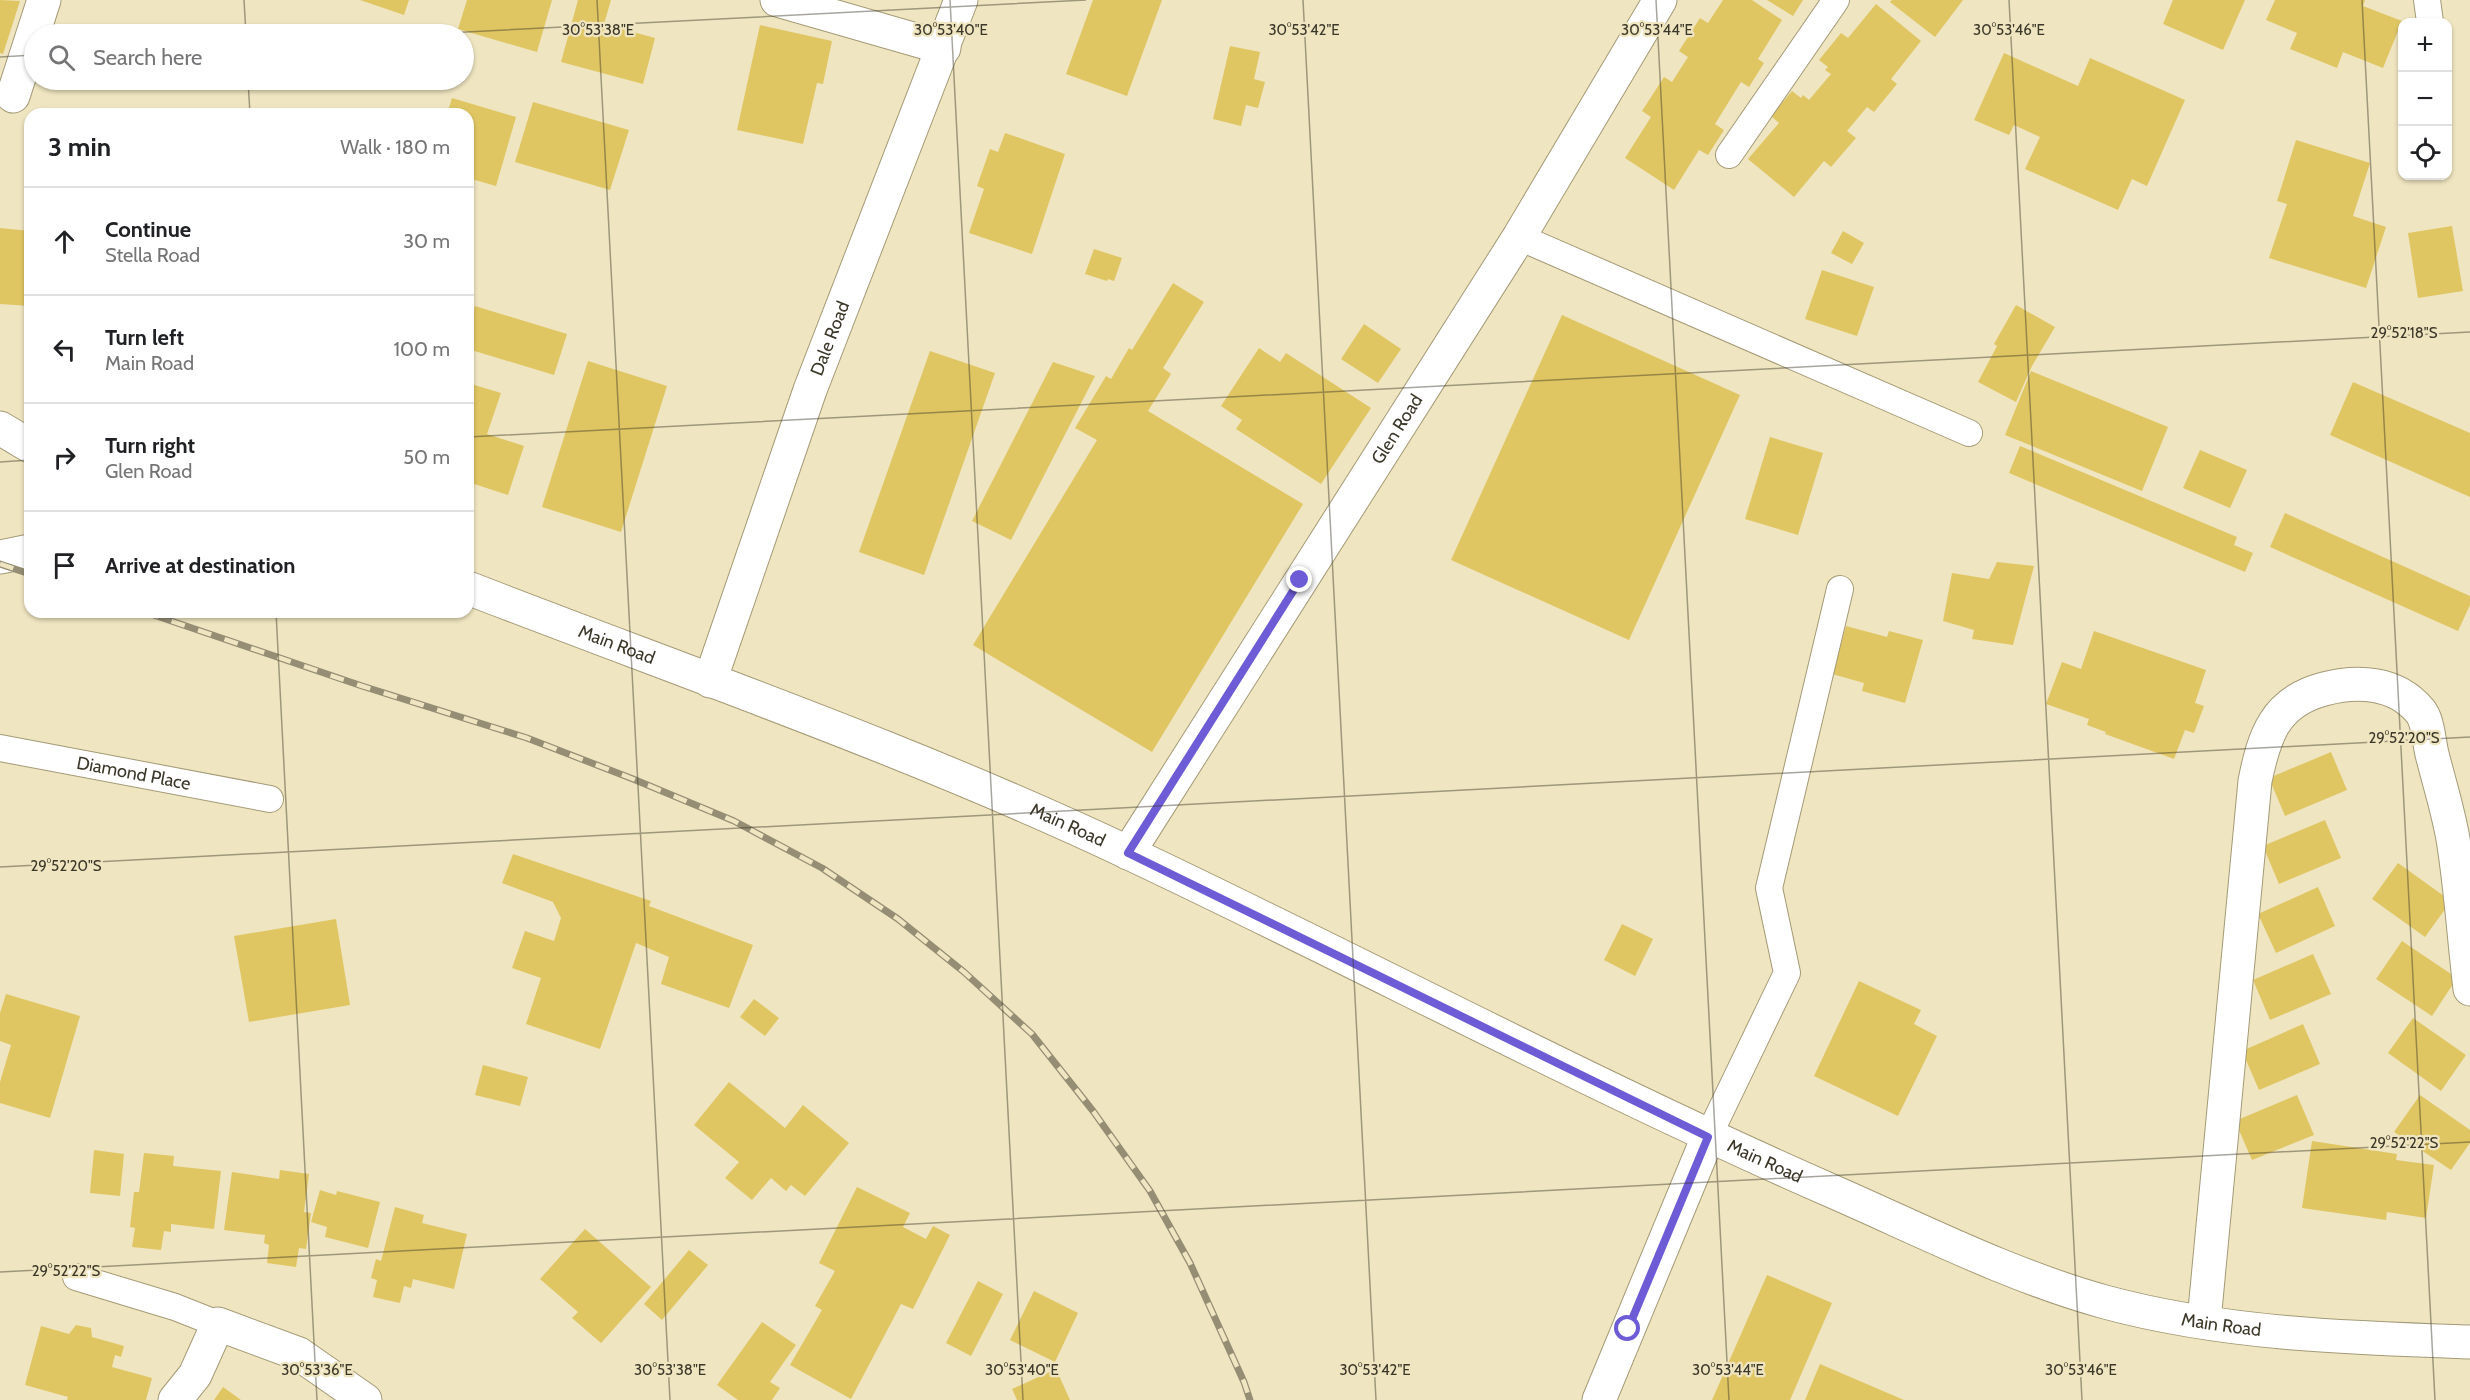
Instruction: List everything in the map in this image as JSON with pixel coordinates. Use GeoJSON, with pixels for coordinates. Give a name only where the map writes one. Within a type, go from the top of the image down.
{"type":"FeatureCollection","features":[{"type":"Feature","properties":{"kind":"street"},"geometry":{"type":"LineString","coordinates":[[36,24],[44,0]]}},
{"type":"Feature","properties":{"kind":"street"},"geometry":{"type":"LineString","coordinates":[[777,0],[944,48]]}},
{"type":"Feature","properties":{"kind":"street","name":"Dale Road"},"geometry":{"type":"LineString","coordinates":[[710,681],[810,390],[961,0]]}},
{"type":"Feature","properties":{"kind":"street","name":"Glen Road"},"geometry":{"type":"LineString","coordinates":[[1128,853],[1519,237],[1659,0]]}},
{"type":"Feature","properties":{"kind":"street"},"geometry":{"type":"LineString","coordinates":[[13,96],[24,62]]}},
{"type":"Feature","properties":{"kind":"street"},"geometry":{"type":"LineString","coordinates":[[0,557],[24,552]]}},
{"type":"Feature","properties":{"kind":"street","name":"Main Road"},"geometry":{"type":"LineString","coordinates":[[474,590],[961,778],[1128,853],[1708,1137],[2020,1273],[2104,1302],[2241,1327],[2364,1338],[2470,1342]]}},
{"type":"Feature","properties":{"kind":"street"},"geometry":{"type":"LineString","coordinates":[[2204,1321],[2255,781],[2261,751],[2273,723],[2289,706],[2314,691],[2338,685],[2372,683],[2403,694],[2422,713],[2453,837],[2470,989]]}},
{"type":"Feature","properties":{"kind":"street"},"geometry":{"type":"LineString","coordinates":[[1599,1400],[1708,1137]]}},
{"type":"Feature","properties":{"kind":"street"},"geometry":{"type":"LineString","coordinates":[[175,1400],[195,1375],[218,1324],[299,1354],[365,1400]]}},
{"type":"Feature","properties":{"kind":"lane"},"geometry":{"type":"LineString","coordinates":[[1729,155],[1836,0]]}},
{"type":"Feature","properties":{"kind":"lane"},"geometry":{"type":"LineString","coordinates":[[2427,0],[2429,18]]}},
{"type":"Feature","properties":{"kind":"lane"},"geometry":{"type":"LineString","coordinates":[[1519,237],[1969,433]]}},
{"type":"Feature","properties":{"kind":"lane"},"geometry":{"type":"LineString","coordinates":[[1708,1137],[1787,973],[1769,888],[1840,589]]}},
{"type":"Feature","properties":{"kind":"lane","name":"Diamond Place"},"geometry":{"type":"LineString","coordinates":[[0,748],[270,799]]}},
{"type":"Feature","properties":{"kind":"lane"},"geometry":{"type":"LineString","coordinates":[[76,1277],[175,1307],[218,1324]]}},
{"type":"Feature","properties":{"kind":"building"},"geometry":{"type":"Polygon","coordinates":[[[0,0],[20,1],[3,54],[0,53],[0,0]]]}},
{"type":"Feature","properties":{"kind":"building"},"geometry":{"type":"Polygon","coordinates":[[[360,0],[409,0],[404,15],[360,0]]]}},
{"type":"Feature","properties":{"kind":"building"},"geometry":{"type":"Polygon","coordinates":[[[467,0],[552,0],[537,52],[474,34],[474,24],[460,24],[467,0]]]}},
{"type":"Feature","properties":{"kind":"building"},"geometry":{"type":"Polygon","coordinates":[[[578,0],[611,0],[604,24],[655,38],[643,84],[561,62],[578,0]]]}},
{"type":"Feature","properties":{"kind":"building"},"geometry":{"type":"Polygon","coordinates":[[[1093,0],[1162,0],[1127,96],[1066,74],[1093,0]]]}},
{"type":"Feature","properties":{"kind":"building"},"geometry":{"type":"Polygon","coordinates":[[[1723,0],[1752,0],[1782,20],[1758,59],[1764,63],[1749,87],[1741,82],[1715,124],[1724,130],[1708,155],[1699,150],[1674,190],[1625,158],[1651,117],[1642,111],[1664,77],[1672,82],[1688,57],[1679,51],[1700,18],[1708,23],[1723,0]]]}},
{"type":"Feature","properties":{"kind":"building"},"geometry":{"type":"Polygon","coordinates":[[[1767,0],[1803,0],[1793,16],[1767,0]]]}},
{"type":"Feature","properties":{"kind":"building"},"geometry":{"type":"Polygon","coordinates":[[[1892,0],[1963,0],[1935,37],[1890,2],[1892,0]]]}},
{"type":"Feature","properties":{"kind":"building"},"geometry":{"type":"Polygon","coordinates":[[[2173,0],[2245,0],[2223,50],[2163,24],[2173,0]]]}},
{"type":"Feature","properties":{"kind":"building"},"geometry":{"type":"Polygon","coordinates":[[[2275,0],[2365,0],[2363,6],[2398,19],[2398,31],[2383,68],[2343,52],[2337,68],[2290,49],[2297,33],[2266,20],[2275,0]]]}},
{"type":"Feature","properties":{"kind":"building"},"geometry":{"type":"Polygon","coordinates":[[[1876,4],[1921,41],[1891,79],[1897,84],[1874,112],[1867,107],[1847,131],[1856,138],[1831,167],[1824,161],[1794,197],[1748,159],[1779,123],[1771,116],[1792,91],[1801,98],[1803,95],[1809,100],[1831,74],[1825,70],[1828,67],[1819,60],[1841,33],[1848,38],[1876,4]]]}},
{"type":"Feature","properties":{"kind":"building"},"geometry":{"type":"Polygon","coordinates":[[[760,25],[832,41],[823,84],[817,83],[803,144],[737,130],[760,25]]]}},
{"type":"Feature","properties":{"kind":"building"},"geometry":{"type":"Polygon","coordinates":[[[1230,46],[1260,52],[1254,79],[1265,82],[1258,108],[1246,105],[1241,126],[1213,119],[1230,46]]]}},
{"type":"Feature","properties":{"kind":"building"},"geometry":{"type":"Polygon","coordinates":[[[2004,53],[2078,86],[2090,58],[2185,100],[2147,186],[2132,179],[2118,210],[2025,169],[2040,137],[2014,125],[2009,135],[1974,120],[2004,53]]]}},
{"type":"Feature","properties":{"kind":"building"},"geometry":{"type":"Polygon","coordinates":[[[452,98],[516,117],[496,186],[474,180],[474,108],[449,108],[452,98]]]}},
{"type":"Feature","properties":{"kind":"building"},"geometry":{"type":"Polygon","coordinates":[[[533,102],[629,130],[610,190],[515,162],[533,102]]]}},
{"type":"Feature","properties":{"kind":"building"},"geometry":{"type":"Polygon","coordinates":[[[1005,133],[1065,154],[1032,254],[969,233],[984,189],[977,186],[990,149],[998,152],[1005,133]]]}},
{"type":"Feature","properties":{"kind":"building"},"geometry":{"type":"Polygon","coordinates":[[[2296,140],[2370,163],[2353,216],[2386,227],[2366,288],[2269,258],[2287,204],[2277,201],[2296,140]]]}},
{"type":"Feature","properties":{"kind":"building"},"geometry":{"type":"Polygon","coordinates":[[[2452,226],[2463,291],[2418,298],[2408,233],[2452,226]]]}},
{"type":"Feature","properties":{"kind":"building"},"geometry":{"type":"Polygon","coordinates":[[[0,228],[24,230],[24,306],[0,304],[0,228]]]}},
{"type":"Feature","properties":{"kind":"building"},"geometry":{"type":"Polygon","coordinates":[[[1843,231],[1864,243],[1852,264],[1831,253],[1843,231]]]}},
{"type":"Feature","properties":{"kind":"building"},"geometry":{"type":"Polygon","coordinates":[[[1094,249],[1122,258],[1114,281],[1085,274],[1094,249]]]}},
{"type":"Feature","properties":{"kind":"building"},"geometry":{"type":"Polygon","coordinates":[[[1822,270],[1874,287],[1857,336],[1805,319],[1822,270]]]}},
{"type":"Feature","properties":{"kind":"building"},"geometry":{"type":"Polygon","coordinates":[[[1173,283],[1204,302],[1163,368],[1171,374],[1148,411],[1303,504],[1152,752],[973,645],[1097,440],[1075,428],[1106,376],[1111,379],[1129,348],[1132,350],[1173,283]]]}},
{"type":"Feature","properties":{"kind":"building"},"geometry":{"type":"Polygon","coordinates":[[[2016,305],[2055,327],[2032,366],[2016,402],[1978,382],[1997,346],[1994,344],[2016,305]]]}},
{"type":"Feature","properties":{"kind":"building"},"geometry":{"type":"Polygon","coordinates":[[[475,306],[567,334],[554,375],[474,351],[475,306]]]}},
{"type":"Feature","properties":{"kind":"building"},"geometry":{"type":"Polygon","coordinates":[[[1562,315],[1740,395],[1629,640],[1451,560],[1562,315]]]}},
{"type":"Feature","properties":{"kind":"building"},"geometry":{"type":"Polygon","coordinates":[[[1364,324],[1401,349],[1378,383],[1341,359],[1364,324]]]}},
{"type":"Feature","properties":{"kind":"building"},"geometry":{"type":"Polygon","coordinates":[[[1259,348],[1280,362],[1286,353],[1371,408],[1321,484],[1236,429],[1242,420],[1221,406],[1259,348]]]}},
{"type":"Feature","properties":{"kind":"building"},"geometry":{"type":"Polygon","coordinates":[[[930,351],[995,373],[924,575],[859,552],[930,351]]]}},
{"type":"Feature","properties":{"kind":"building"},"geometry":{"type":"Polygon","coordinates":[[[588,361],[667,386],[621,532],[542,507],[588,361]]]}},
{"type":"Feature","properties":{"kind":"building"},"geometry":{"type":"Polygon","coordinates":[[[1053,362],[1095,376],[1011,540],[972,521],[1053,362]]]}},
{"type":"Feature","properties":{"kind":"building"},"geometry":{"type":"Polygon","coordinates":[[[2031,371],[2168,427],[2142,491],[2005,435],[2031,371]]]}},
{"type":"Feature","properties":{"kind":"building"},"geometry":{"type":"Polygon","coordinates":[[[2353,382],[2470,433],[2470,497],[2330,435],[2353,382]]]}},
{"type":"Feature","properties":{"kind":"building"},"geometry":{"type":"Polygon","coordinates":[[[474,385],[501,393],[487,434],[524,446],[508,495],[474,484],[474,385]]]}},
{"type":"Feature","properties":{"kind":"building"},"geometry":{"type":"Polygon","coordinates":[[[1770,437],[1823,453],[1798,535],[1745,519],[1770,437]]]}},
{"type":"Feature","properties":{"kind":"building"},"geometry":{"type":"Polygon","coordinates":[[[2020,446],[2237,537],[2234,545],[2253,553],[2245,572],[2009,473],[2020,446]]]}},
{"type":"Feature","properties":{"kind":"building"},"geometry":{"type":"Polygon","coordinates":[[[2200,450],[2247,470],[2230,508],[2183,488],[2200,450]]]}},
{"type":"Feature","properties":{"kind":"building"},"geometry":{"type":"Polygon","coordinates":[[[2285,513],[2470,596],[2470,605],[2458,631],[2270,547],[2285,513]]]}},
{"type":"Feature","properties":{"kind":"building"},"geometry":{"type":"Polygon","coordinates":[[[1997,562],[2034,566],[2013,645],[1972,639],[1974,630],[1943,621],[1952,573],[1989,579],[1997,562]]]}},
{"type":"Feature","properties":{"kind":"building"},"geometry":{"type":"Polygon","coordinates":[[[1846,626],[1887,637],[1889,631],[1923,640],[1905,703],[1862,691],[1864,683],[1832,674],[1846,626]]]}},
{"type":"Feature","properties":{"kind":"building"},"geometry":{"type":"Polygon","coordinates":[[[2094,631],[2206,670],[2195,703],[2204,706],[2194,733],[2185,730],[2174,759],[2105,734],[2106,732],[2087,725],[2089,719],[2046,704],[2062,662],[2081,669],[2094,631]]]}},
{"type":"Feature","properties":{"kind":"building"},"geometry":{"type":"Polygon","coordinates":[[[2331,752],[2347,790],[2285,816],[2269,778],[2331,752]]]}},
{"type":"Feature","properties":{"kind":"building"},"geometry":{"type":"Polygon","coordinates":[[[2325,820],[2341,858],[2279,884],[2263,846],[2325,820]]]}},
{"type":"Feature","properties":{"kind":"building"},"geometry":{"type":"Polygon","coordinates":[[[513,854],[651,901],[649,906],[753,945],[729,1008],[661,984],[669,957],[636,943],[600,1049],[526,1024],[541,978],[512,968],[525,931],[554,941],[561,918],[553,902],[502,883],[513,854]]]}},
{"type":"Feature","properties":{"kind":"building"},"geometry":{"type":"Polygon","coordinates":[[[2398,863],[2451,901],[2425,937],[2372,899],[2398,863]]]}},
{"type":"Feature","properties":{"kind":"building"},"geometry":{"type":"Polygon","coordinates":[[[2318,887],[2335,926],[2276,953],[2258,914],[2318,887]]]}},
{"type":"Feature","properties":{"kind":"building"},"geometry":{"type":"Polygon","coordinates":[[[336,919],[350,1005],[249,1022],[234,936],[336,919]]]}},
{"type":"Feature","properties":{"kind":"building"},"geometry":{"type":"Polygon","coordinates":[[[1622,924],[1653,939],[1635,976],[1604,960],[1622,924]]]}},
{"type":"Feature","properties":{"kind":"building"},"geometry":{"type":"Polygon","coordinates":[[[2402,941],[2457,978],[2432,1016],[2376,979],[2402,941]]]}},
{"type":"Feature","properties":{"kind":"building"},"geometry":{"type":"Polygon","coordinates":[[[2313,954],[2331,994],[2270,1020],[2253,980],[2313,954]]]}},
{"type":"Feature","properties":{"kind":"building"},"geometry":{"type":"Polygon","coordinates":[[[1859,981],[1921,1010],[1914,1024],[1937,1036],[1898,1116],[1814,1076],[1859,981]]]}},
{"type":"Feature","properties":{"kind":"building"},"geometry":{"type":"Polygon","coordinates":[[[6,994],[80,1016],[50,1118],[0,1103],[0,1082],[11,1045],[0,1041],[0,1013],[6,994]]]}},
{"type":"Feature","properties":{"kind":"building"},"geometry":{"type":"Polygon","coordinates":[[[754,999],[779,1018],[765,1036],[740,1017],[754,999]]]}},
{"type":"Feature","properties":{"kind":"building"},"geometry":{"type":"Polygon","coordinates":[[[2413,1018],[2466,1055],[2441,1091],[2388,1053],[2413,1018]]]}},
{"type":"Feature","properties":{"kind":"building"},"geometry":{"type":"Polygon","coordinates":[[[2303,1024],[2320,1064],[2259,1090],[2242,1051],[2303,1024]]]}},
{"type":"Feature","properties":{"kind":"building"},"geometry":{"type":"Polygon","coordinates":[[[483,1065],[528,1077],[520,1106],[475,1095],[483,1065]]]}},
{"type":"Feature","properties":{"kind":"building"},"geometry":{"type":"Polygon","coordinates":[[[729,1082],[785,1128],[803,1105],[849,1143],[805,1196],[791,1185],[786,1191],[771,1178],[752,1200],[725,1178],[739,1162],[694,1125],[729,1082]]]}},
{"type":"Feature","properties":{"kind":"building"},"geometry":{"type":"Polygon","coordinates":[[[2297,1095],[2314,1135],[2252,1160],[2235,1121],[2297,1095]]]}},
{"type":"Feature","properties":{"kind":"building"},"geometry":{"type":"Polygon","coordinates":[[[2420,1095],[2470,1130],[2470,1143],[2451,1170],[2394,1132],[2420,1095]]]}},
{"type":"Feature","properties":{"kind":"building"},"geometry":{"type":"Polygon","coordinates":[[[2312,1141],[2397,1154],[2396,1160],[2434,1165],[2426,1218],[2387,1212],[2386,1220],[2302,1208],[2312,1141]]]}},
{"type":"Feature","properties":{"kind":"building"},"geometry":{"type":"Polygon","coordinates":[[[94,1150],[124,1154],[120,1196],[90,1193],[94,1150]]]}},
{"type":"Feature","properties":{"kind":"building"},"geometry":{"type":"Polygon","coordinates":[[[144,1153],[174,1156],[173,1166],[221,1171],[214,1229],[171,1224],[171,1232],[164,1231],[161,1250],[132,1247],[135,1228],[130,1227],[134,1192],[139,1192],[144,1153]]]}},
{"type":"Feature","properties":{"kind":"building"},"geometry":{"type":"Polygon","coordinates":[[[280,1170],[309,1174],[304,1212],[311,1213],[306,1249],[299,1248],[296,1267],[267,1263],[269,1245],[264,1243],[265,1235],[224,1230],[232,1172],[279,1179],[280,1170]]]}},
{"type":"Feature","properties":{"kind":"building"},"geometry":{"type":"Polygon","coordinates":[[[857,1187],[910,1213],[903,1227],[926,1239],[933,1226],[950,1235],[913,1309],[901,1304],[851,1399],[790,1365],[822,1310],[815,1306],[835,1271],[819,1263],[857,1187]]]}},
{"type":"Feature","properties":{"kind":"building"},"geometry":{"type":"Polygon","coordinates":[[[320,1190],[336,1195],[337,1191],[380,1202],[368,1248],[325,1237],[327,1227],[311,1222],[320,1190]]]}},
{"type":"Feature","properties":{"kind":"building"},"geometry":{"type":"Polygon","coordinates":[[[395,1207],[424,1215],[422,1223],[467,1234],[454,1289],[413,1279],[411,1288],[404,1286],[400,1303],[373,1297],[377,1280],[371,1278],[376,1259],[381,1261],[395,1207]]]}},
{"type":"Feature","properties":{"kind":"building"},"geometry":{"type":"Polygon","coordinates":[[[585,1229],[651,1287],[601,1343],[572,1318],[578,1312],[540,1279],[585,1229]]]}},
{"type":"Feature","properties":{"kind":"building"},"geometry":{"type":"Polygon","coordinates":[[[689,1250],[708,1265],[662,1320],[644,1304],[689,1250]]]}},
{"type":"Feature","properties":{"kind":"building"},"geometry":{"type":"Polygon","coordinates":[[[1767,1275],[1832,1303],[1790,1400],[1712,1400],[1767,1275]]]}},
{"type":"Feature","properties":{"kind":"building"},"geometry":{"type":"Polygon","coordinates":[[[978,1281],[1003,1294],[971,1356],[946,1343],[978,1281]]]}},
{"type":"Feature","properties":{"kind":"building"},"geometry":{"type":"Polygon","coordinates":[[[1034,1291],[1078,1313],[1055,1362],[1010,1340],[1034,1291]]]}},
{"type":"Feature","properties":{"kind":"building"},"geometry":{"type":"Polygon","coordinates":[[[762,1322],[796,1345],[770,1382],[780,1388],[772,1400],[738,1400],[717,1385],[762,1322]]]}},
{"type":"Feature","properties":{"kind":"building"},"geometry":{"type":"Polygon","coordinates":[[[76,1325],[91,1328],[92,1337],[124,1346],[121,1357],[115,1355],[112,1367],[152,1378],[146,1400],[67,1400],[68,1397],[25,1385],[41,1326],[69,1334],[76,1325]]]}},
{"type":"Feature","properties":{"kind":"building"},"geometry":{"type":"Polygon","coordinates":[[[1820,1364],[1904,1400],[1805,1400],[1820,1364]]]}},
{"type":"Feature","properties":{"kind":"building"},"geometry":{"type":"Polygon","coordinates":[[[1056,1369],[1070,1400],[1017,1400],[1012,1389],[1056,1369]]]}},
{"type":"Feature","properties":{"kind":"building"},"geometry":{"type":"Polygon","coordinates":[[[223,1387],[241,1400],[214,1400],[223,1387]]]}},
{"type":"Feature","properties":{"kind":"railway"},"geometry":{"type":"LineString","coordinates":[[0,564],[24,572]]}},
{"type":"Feature","properties":{"kind":"railway"},"geometry":{"type":"LineString","coordinates":[[163,618],[362,686],[527,738],[633,779],[734,821],[822,868],[898,919],[964,972],[1032,1034],[1093,1111],[1150,1191],[1190,1263],[1250,1400]]}},
{"type":"Feature","properties":{"kind":"route"},"geometry":{"type":"LineString","coordinates":[[1300,580],[1128,853],[1708,1137],[1628,1329]]}}]}
